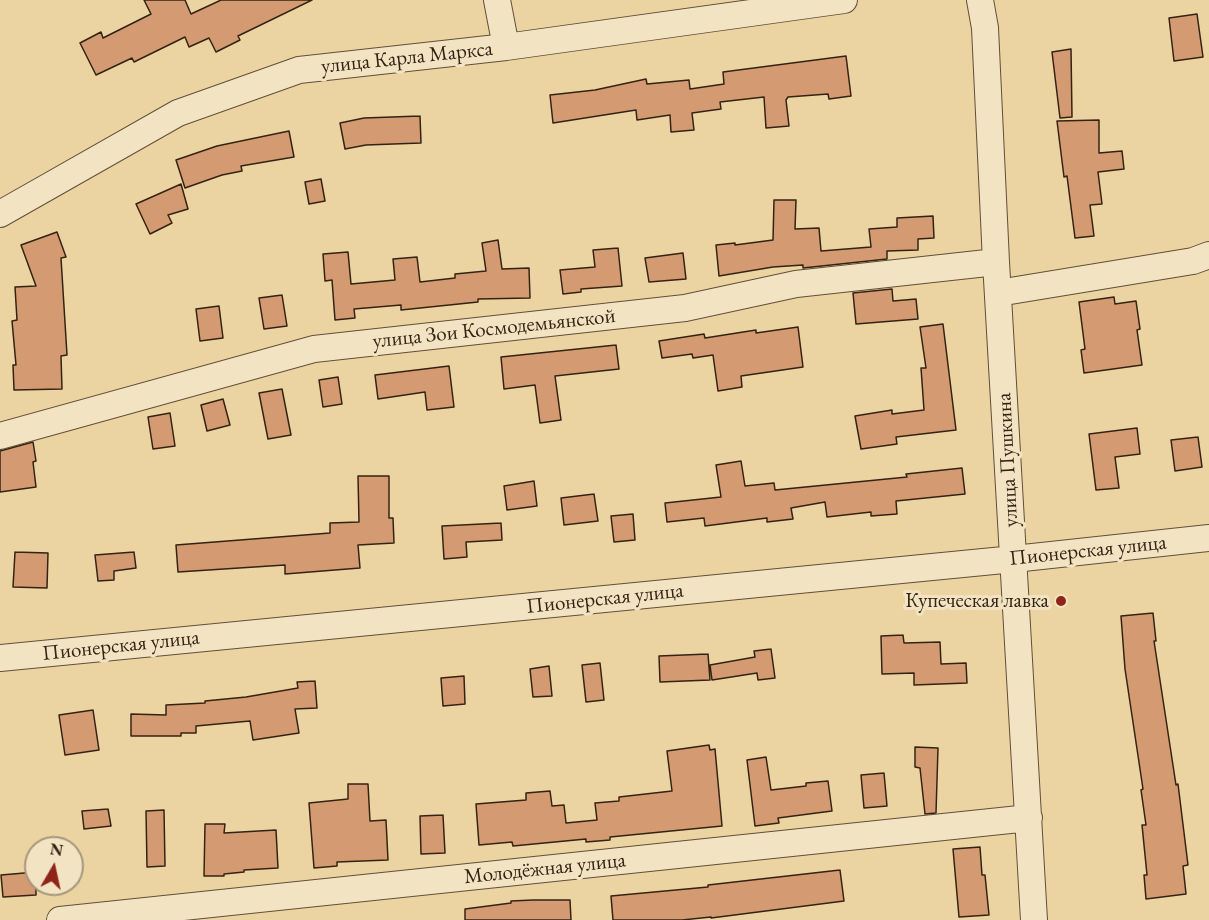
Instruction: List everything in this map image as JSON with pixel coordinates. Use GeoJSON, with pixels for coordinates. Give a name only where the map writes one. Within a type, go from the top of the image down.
{"type":"FeatureCollection","features":[{"type":"Feature","properties":{"kind":"street"},"geometry":{"type":"LineString","coordinates":[[497,0],[506,47]]}},
{"type":"Feature","properties":{"kind":"street","name":"улица Карла Маркса"},"geometry":{"type":"LineString","coordinates":[[0,214],[178,113],[299,70],[506,47],[844,0]]}},
{"type":"Feature","properties":{"kind":"street","name":"улица Пушкина"},"geometry":{"type":"LineString","coordinates":[[980,0],[985,28],[996,262],[1034,920]]}},
{"type":"Feature","properties":{"kind":"street"},"geometry":{"type":"LineString","coordinates":[[998,294],[1193,261],[1209,255]]}},
{"type":"Feature","properties":{"kind":"street","name":"улица Зои Космодемьянской"},"geometry":{"type":"LineString","coordinates":[[0,436],[314,350],[685,308],[796,284],[996,262]]}},
{"type":"Feature","properties":{"kind":"street","name":"Пионерская улица"},"geometry":{"type":"LineString","coordinates":[[0,658],[1209,538]]}},
{"type":"Feature","properties":{"kind":"street","name":"Молодёжная улица"},"geometry":{"type":"LineString","coordinates":[[60,920],[1029,818]]}},
{"type":"Feature","properties":{"kind":"building"},"geometry":{"type":"Polygon","coordinates":[[[144,0],[185,0],[191,14],[221,0],[312,0],[238,36],[240,40],[216,52],[209,38],[189,47],[185,37],[134,62],[132,58],[96,75],[80,43],[101,32],[103,38],[151,14],[144,0]]]}},
{"type":"Feature","properties":{"kind":"building"},"geometry":{"type":"Polygon","coordinates":[[[1197,14],[1203,57],[1174,61],[1169,18],[1197,14]]]}},
{"type":"Feature","properties":{"kind":"building"},"geometry":{"type":"Polygon","coordinates":[[[1071,49],[1072,117],[1060,118],[1052,52],[1071,49]]]}},
{"type":"Feature","properties":{"kind":"building"},"geometry":{"type":"Polygon","coordinates":[[[846,56],[851,96],[829,99],[828,94],[788,97],[786,100],[789,126],[766,128],[764,97],[720,102],[721,109],[692,113],[694,130],[671,132],[670,115],[637,120],[636,110],[553,123],[550,95],[595,90],[646,79],[647,84],[689,80],[690,89],[724,84],[723,72],[846,56]]]}},
{"type":"Feature","properties":{"kind":"building"},"geometry":{"type":"Polygon","coordinates":[[[420,116],[421,143],[366,145],[345,149],[340,123],[364,118],[420,116]]]}},
{"type":"Feature","properties":{"kind":"building"},"geometry":{"type":"Polygon","coordinates":[[[1099,120],[1099,153],[1122,151],[1124,169],[1098,172],[1102,204],[1090,205],[1094,236],[1075,238],[1057,121],[1099,120]]]}},
{"type":"Feature","properties":{"kind":"building"},"geometry":{"type":"Polygon","coordinates":[[[289,131],[294,157],[241,166],[242,171],[222,175],[185,188],[176,160],[217,146],[289,131]]]}},
{"type":"Feature","properties":{"kind":"building"},"geometry":{"type":"Polygon","coordinates":[[[321,179],[325,201],[309,204],[305,182],[321,179]]]}},
{"type":"Feature","properties":{"kind":"building"},"geometry":{"type":"Polygon","coordinates":[[[181,184],[188,209],[168,215],[172,223],[150,234],[136,204],[181,184]]]}},
{"type":"Feature","properties":{"kind":"building"},"geometry":{"type":"Polygon","coordinates":[[[774,200],[796,200],[795,229],[819,228],[821,251],[871,247],[869,229],[897,227],[897,218],[933,216],[934,238],[918,239],[918,250],[887,251],[887,259],[803,268],[803,265],[773,267],[719,276],[716,245],[773,240],[774,200]]]}},
{"type":"Feature","properties":{"kind":"building"},"geometry":{"type":"Polygon","coordinates":[[[57,232],[66,257],[61,258],[67,355],[61,356],[62,389],[14,390],[13,365],[16,365],[12,321],[17,320],[15,287],[36,286],[21,245],[57,232]]]}},
{"type":"Feature","properties":{"kind":"building"},"geometry":{"type":"Polygon","coordinates":[[[498,240],[502,269],[529,268],[530,298],[478,299],[478,302],[401,310],[401,305],[354,309],[355,318],[335,320],[332,280],[325,281],[323,254],[348,252],[351,284],[395,280],[393,259],[417,257],[420,282],[455,278],[455,274],[486,271],[482,243],[498,240]]]}},
{"type":"Feature","properties":{"kind":"building"},"geometry":{"type":"Polygon","coordinates":[[[618,248],[622,286],[581,289],[581,292],[563,294],[560,270],[595,267],[593,250],[618,248]]]}},
{"type":"Feature","properties":{"kind":"building"},"geometry":{"type":"Polygon","coordinates":[[[683,253],[686,279],[649,282],[645,258],[683,253]]]}},
{"type":"Feature","properties":{"kind":"building"},"geometry":{"type":"Polygon","coordinates":[[[892,289],[893,301],[916,299],[918,319],[856,324],[853,293],[892,289]]]}},
{"type":"Feature","properties":{"kind":"building"},"geometry":{"type":"Polygon","coordinates":[[[282,295],[287,326],[264,329],[259,298],[282,295]]]}},
{"type":"Feature","properties":{"kind":"building"},"geometry":{"type":"Polygon","coordinates":[[[1114,297],[1115,304],[1136,301],[1142,365],[1084,373],[1081,350],[1085,349],[1079,302],[1114,297]]]}},
{"type":"Feature","properties":{"kind":"building"},"geometry":{"type":"Polygon","coordinates":[[[219,306],[223,338],[200,341],[196,309],[219,306]]]}},
{"type":"Feature","properties":{"kind":"building"},"geometry":{"type":"Polygon","coordinates":[[[943,324],[956,430],[896,437],[897,444],[861,449],[855,416],[892,410],[892,414],[924,410],[921,368],[926,368],[920,327],[943,324]]]}},
{"type":"Feature","properties":{"kind":"building"},"geometry":{"type":"Polygon","coordinates":[[[798,327],[803,367],[741,376],[742,387],[718,391],[713,355],[693,358],[692,354],[662,358],[659,341],[704,334],[705,338],[756,330],[756,333],[798,327]]]}},
{"type":"Feature","properties":{"kind":"building"},"geometry":{"type":"Polygon","coordinates":[[[616,345],[619,369],[555,376],[561,420],[540,423],[535,385],[504,389],[501,357],[616,345]]]}},
{"type":"Feature","properties":{"kind":"building"},"geometry":{"type":"Polygon","coordinates":[[[449,366],[454,407],[427,410],[425,392],[378,399],[375,375],[449,366]]]}},
{"type":"Feature","properties":{"kind":"building"},"geometry":{"type":"Polygon","coordinates":[[[338,377],[342,404],[323,407],[319,380],[338,377]]]}},
{"type":"Feature","properties":{"kind":"building"},"geometry":{"type":"Polygon","coordinates":[[[282,389],[291,435],[268,439],[259,393],[282,389]]]}},
{"type":"Feature","properties":{"kind":"building"},"geometry":{"type":"Polygon","coordinates":[[[223,399],[230,425],[207,431],[201,405],[223,399]]]}},
{"type":"Feature","properties":{"kind":"building"},"geometry":{"type":"Polygon","coordinates":[[[170,413],[175,446],[153,449],[148,417],[170,413]]]}},
{"type":"Feature","properties":{"kind":"building"},"geometry":{"type":"Polygon","coordinates":[[[1137,428],[1140,454],[1115,457],[1119,488],[1096,490],[1089,434],[1137,428]]]}},
{"type":"Feature","properties":{"kind":"building"},"geometry":{"type":"Polygon","coordinates":[[[1198,437],[1202,467],[1175,471],[1171,440],[1198,437]]]}},
{"type":"Feature","properties":{"kind":"building"},"geometry":{"type":"Polygon","coordinates":[[[33,442],[36,487],[0,492],[0,451],[33,442]]]}},
{"type":"Feature","properties":{"kind":"building"},"geometry":{"type":"Polygon","coordinates":[[[741,461],[745,486],[774,483],[775,490],[907,477],[906,474],[962,468],[965,494],[896,501],[897,514],[871,516],[871,512],[827,517],[825,502],[791,508],[793,519],[767,522],[767,518],[705,526],[704,518],[667,522],[665,503],[721,497],[716,465],[741,461]]]}},
{"type":"Feature","properties":{"kind":"building"},"geometry":{"type":"Polygon","coordinates":[[[358,476],[389,476],[389,518],[393,518],[394,543],[358,545],[360,568],[285,574],[285,565],[178,572],[176,545],[330,533],[330,523],[359,522],[358,476]]]}},
{"type":"Feature","properties":{"kind":"building"},"geometry":{"type":"Polygon","coordinates":[[[534,481],[537,506],[507,510],[504,486],[534,481]]]}},
{"type":"Feature","properties":{"kind":"building"},"geometry":{"type":"Polygon","coordinates":[[[594,494],[598,521],[564,525],[561,498],[594,494]]]}},
{"type":"Feature","properties":{"kind":"building"},"geometry":{"type":"Polygon","coordinates":[[[633,514],[635,540],[614,542],[611,516],[633,514]]]}},
{"type":"Feature","properties":{"kind":"building"},"geometry":{"type":"Polygon","coordinates":[[[501,523],[502,540],[466,542],[467,557],[444,559],[442,526],[501,523]]]}},
{"type":"Feature","properties":{"kind":"building"},"geometry":{"type":"Polygon","coordinates":[[[15,552],[48,553],[47,588],[13,587],[15,552]]]}},
{"type":"Feature","properties":{"kind":"building"},"geometry":{"type":"Polygon","coordinates":[[[134,552],[136,568],[114,571],[114,580],[98,581],[95,555],[134,552]]]}},
{"type":"Feature","properties":{"kind":"building"},"geometry":{"type":"Polygon","coordinates":[[[1153,613],[1156,641],[1154,641],[1176,785],[1178,784],[1188,865],[1183,866],[1186,894],[1146,899],[1144,875],[1147,875],[1142,825],[1146,825],[1141,790],[1143,789],[1125,669],[1121,616],[1153,613]]]}},
{"type":"Feature","properties":{"kind":"building"},"geometry":{"type":"Polygon","coordinates":[[[903,635],[904,643],[940,642],[941,664],[966,663],[967,683],[914,685],[914,673],[882,674],[881,636],[903,635]]]}},
{"type":"Feature","properties":{"kind":"building"},"geometry":{"type":"Polygon","coordinates":[[[771,649],[775,678],[758,680],[757,673],[712,680],[710,665],[755,657],[754,651],[771,649]]]}},
{"type":"Feature","properties":{"kind":"building"},"geometry":{"type":"Polygon","coordinates":[[[708,654],[710,680],[660,682],[659,656],[708,654]]]}},
{"type":"Feature","properties":{"kind":"building"},"geometry":{"type":"Polygon","coordinates":[[[600,663],[604,700],[586,702],[582,665],[600,663]]]}},
{"type":"Feature","properties":{"kind":"building"},"geometry":{"type":"Polygon","coordinates":[[[549,666],[552,696],[533,697],[530,669],[549,666]]]}},
{"type":"Feature","properties":{"kind":"building"},"geometry":{"type":"Polygon","coordinates":[[[464,676],[465,704],[443,706],[441,678],[464,676]]]}},
{"type":"Feature","properties":{"kind":"building"},"geometry":{"type":"Polygon","coordinates":[[[315,681],[317,708],[295,709],[299,733],[253,740],[250,721],[196,726],[196,733],[181,733],[181,736],[131,736],[131,714],[166,715],[166,705],[205,703],[205,701],[246,697],[298,688],[297,682],[315,681]]]}},
{"type":"Feature","properties":{"kind":"building"},"geometry":{"type":"Polygon","coordinates":[[[93,710],[99,750],[65,755],[59,715],[93,710]]]}},
{"type":"Feature","properties":{"kind":"building"},"geometry":{"type":"Polygon","coordinates":[[[709,745],[710,750],[715,749],[722,826],[610,837],[610,840],[586,842],[586,839],[513,846],[512,842],[479,845],[476,804],[526,800],[526,793],[550,791],[552,806],[564,805],[566,823],[597,820],[595,803],[619,801],[619,797],[672,791],[667,751],[709,745]]]}},
{"type":"Feature","properties":{"kind":"building"},"geometry":{"type":"Polygon","coordinates":[[[915,747],[938,748],[936,813],[925,814],[920,768],[915,767],[915,747]]]}},
{"type":"Feature","properties":{"kind":"building"},"geometry":{"type":"Polygon","coordinates":[[[766,757],[771,790],[828,781],[832,811],[778,818],[779,823],[755,826],[747,760],[766,757]]]}},
{"type":"Feature","properties":{"kind":"building"},"geometry":{"type":"Polygon","coordinates":[[[884,773],[887,806],[864,808],[861,775],[884,773]]]}},
{"type":"Feature","properties":{"kind":"building"},"geometry":{"type":"Polygon","coordinates":[[[348,784],[368,784],[370,821],[386,820],[388,860],[337,862],[337,866],[314,868],[309,803],[348,799],[348,784]]]}},
{"type":"Feature","properties":{"kind":"building"},"geometry":{"type":"Polygon","coordinates":[[[108,809],[111,826],[84,829],[82,811],[108,809]]]}},
{"type":"Feature","properties":{"kind":"building"},"geometry":{"type":"Polygon","coordinates":[[[164,810],[165,866],[147,867],[146,811],[164,810]]]}},
{"type":"Feature","properties":{"kind":"building"},"geometry":{"type":"Polygon","coordinates":[[[443,815],[445,853],[421,854],[420,816],[443,815]]]}},
{"type":"Feature","properties":{"kind":"building"},"geometry":{"type":"Polygon","coordinates":[[[205,824],[225,824],[224,833],[276,830],[278,868],[244,870],[244,872],[224,874],[224,876],[204,876],[205,824]]]}},
{"type":"Feature","properties":{"kind":"building"},"geometry":{"type":"Polygon","coordinates":[[[980,847],[989,915],[959,917],[953,849],[980,847]]]}},
{"type":"Feature","properties":{"kind":"building"},"geometry":{"type":"Polygon","coordinates":[[[840,870],[844,901],[711,918],[613,920],[611,896],[708,887],[708,885],[840,870]]]}},
{"type":"Feature","properties":{"kind":"building"},"geometry":{"type":"Polygon","coordinates":[[[24,873],[24,896],[3,897],[1,875],[24,873]]]}},
{"type":"Feature","properties":{"kind":"building"},"geometry":{"type":"Polygon","coordinates":[[[570,900],[571,920],[465,920],[465,909],[511,903],[511,901],[570,900]]]}},
{"type":"Feature","properties":{"kind":"place","name":"Купеческая лавка"},"geometry":{"type":"Point","coordinates":[1061,601]}}]}
